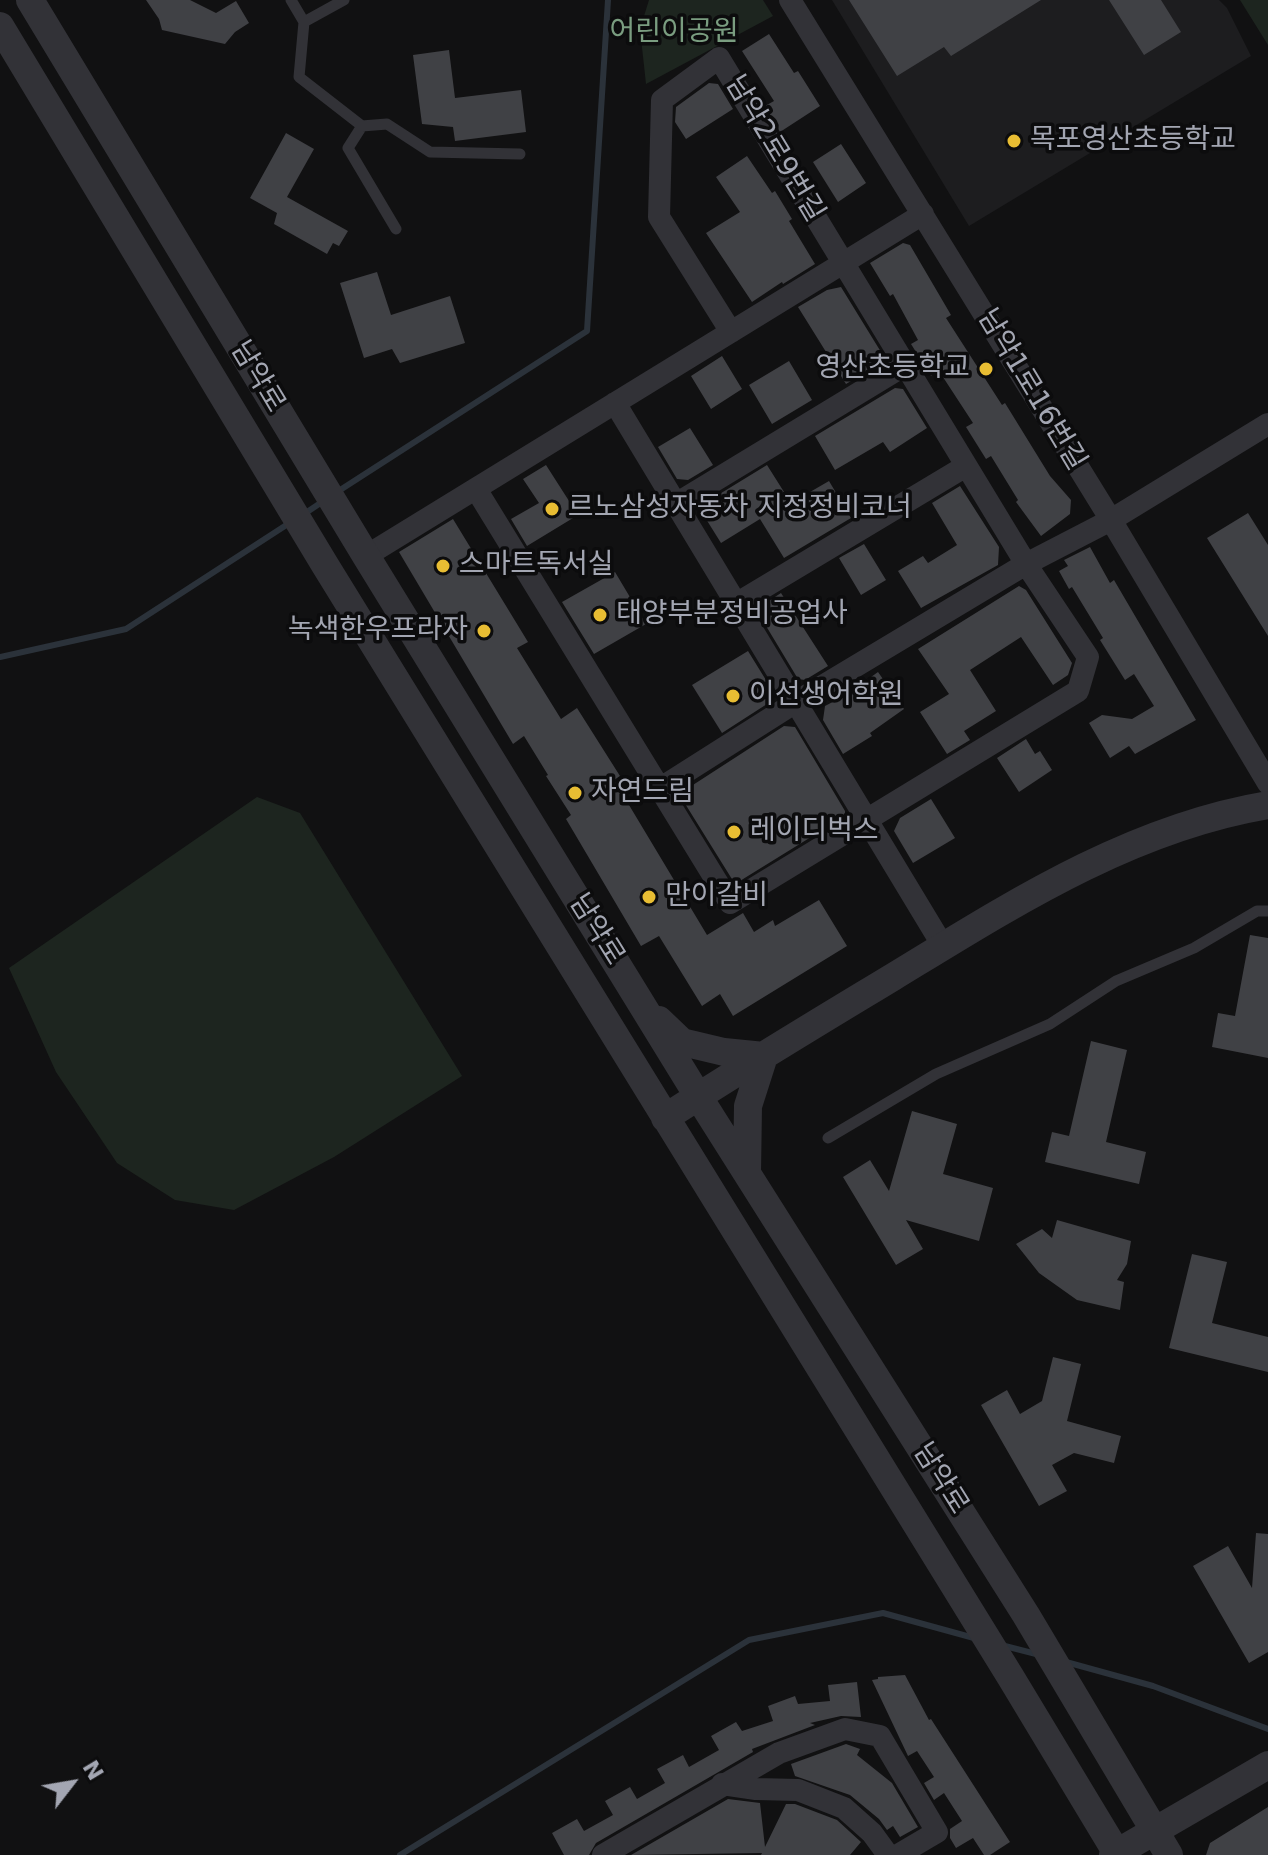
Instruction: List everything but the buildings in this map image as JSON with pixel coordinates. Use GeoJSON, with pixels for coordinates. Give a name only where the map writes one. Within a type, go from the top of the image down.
{"type":"FeatureCollection","features":[{"type":"Feature","properties":{"kind":"street","name":"남악로"},"geometry":{"type":"LineString","coordinates":[[30,0],[292,436],[698,1096],[1026,1615],[1169,1855]]}},
{"type":"Feature","properties":{"kind":"street","name":"남악1로16번길"},"geometry":{"type":"LineString","coordinates":[[790,0],[1111,520],[1268,783]]}},
{"type":"Feature","properties":{"kind":"street","name":"남악로"},"geometry":{"type":"LineString","coordinates":[[0,26],[325,565],[1010,1676],[1116,1854]]}},
{"type":"Feature","properties":{"kind":"street","name":"남악2로9번길"},"geometry":{"type":"LineString","coordinates":[[476,489],[730,903],[1078,691],[1088,657],[1026,564],[719,58],[662,100],[659,217],[731,332]]}},
{"type":"Feature","properties":{"kind":"street"},"geometry":{"type":"LineString","coordinates":[[362,549],[476,489],[923,214]]}},
{"type":"Feature","properties":{"kind":"street"},"geometry":{"type":"LineString","coordinates":[[676,504],[905,365]]}},
{"type":"Feature","properties":{"kind":"street"},"geometry":{"type":"LineString","coordinates":[[615,403],[943,946]]}},
{"type":"Feature","properties":{"kind":"street"},"geometry":{"type":"LineString","coordinates":[[659,789],[796,702],[1026,564],[1111,520],[1268,424]]}},
{"type":"Feature","properties":{"kind":"street"},"geometry":{"type":"LineString","coordinates":[[736,604],[966,466]]}},
{"type":"Feature","properties":{"kind":"street"},"geometry":{"type":"LineString","coordinates":[[665,1118],[1024,897],[1138,842],[1205,819],[1268,805]]}},
{"type":"Feature","properties":{"kind":"street"},"geometry":{"type":"LineString","coordinates":[[642,1005],[682,1042],[724,1052],[764,1056]]}},
{"type":"Feature","properties":{"kind":"street"},"geometry":{"type":"LineString","coordinates":[[747,1173],[748,1106],[764,1056]]}},
{"type":"Feature","properties":{"kind":"street"},"geometry":{"type":"LineString","coordinates":[[603,1855],[779,1753],[845,1729],[880,1736],[937,1832],[898,1855]]}},
{"type":"Feature","properties":{"kind":"street"},"geometry":{"type":"LineString","coordinates":[[1116,1854],[1268,1765]]}},
{"type":"Feature","properties":{"kind":"street"},"geometry":{"type":"LineString","coordinates":[[722,1784],[798,1790],[844,1808],[872,1833],[888,1855]]}},
{"type":"Feature","properties":{"kind":"lane"},"geometry":{"type":"LineString","coordinates":[[291,0],[304,22],[299,77],[362,126],[387,124],[430,152],[520,154]]}},
{"type":"Feature","properties":{"kind":"lane"},"geometry":{"type":"LineString","coordinates":[[304,22],[344,0]]}},
{"type":"Feature","properties":{"kind":"lane"},"geometry":{"type":"LineString","coordinates":[[362,126],[348,148],[396,229]]}},
{"type":"Feature","properties":{"kind":"lane"},"geometry":{"type":"LineString","coordinates":[[828,1138],[936,1074],[1050,1024],[1116,981],[1194,948],[1257,911],[1268,911]]}},
{"type":"Feature","properties":{"kind":"shaded area","name":"목포영산초등학교"},"geometry":{"type":"Polygon","coordinates":[[[832,0],[1219,0],[1227,8],[1251,56],[969,226],[832,0]]]}},
{"type":"Feature","properties":{"kind":"green space","name":"어린이공원"},"geometry":{"type":"Polygon","coordinates":[[[649,0],[763,0],[773,16],[646,84],[640,29],[649,0]]]}},
{"type":"Feature","properties":{"kind":"green space"},"geometry":{"type":"Polygon","coordinates":[[[1240,0],[1268,0],[1268,45],[1240,0]]]}},
{"type":"Feature","properties":{"kind":"green space"},"geometry":{"type":"Polygon","coordinates":[[[257,797],[300,813],[462,1076],[334,1157],[234,1210],[175,1200],[117,1163],[56,1072],[9,968],[257,797]]]}},
{"type":"Feature","properties":{"kind":"waterway"},"geometry":{"type":"LineString","coordinates":[[337,492],[587,331],[608,0]]}},
{"type":"Feature","properties":{"kind":"waterway"},"geometry":{"type":"LineString","coordinates":[[304,514],[325,500]]}},
{"type":"Feature","properties":{"kind":"waterway"},"geometry":{"type":"LineString","coordinates":[[0,657],[126,629],[291,522]]}},
{"type":"Feature","properties":{"kind":"waterway"},"geometry":{"type":"LineString","coordinates":[[400,1855],[749,1640],[883,1613],[974,1638]]}},
{"type":"Feature","properties":{"kind":"waterway"},"geometry":{"type":"LineString","coordinates":[[1001,1645],[1040,1655]]}},
{"type":"Feature","properties":{"kind":"waterway"},"geometry":{"type":"LineString","coordinates":[[1066,1662],[1153,1686],[1268,1729]]}},
{"type":"Feature","properties":{"kind":"place","name":"목포영산초등학교"},"geometry":{"type":"Point","coordinates":[1014,141]}},
{"type":"Feature","properties":{"kind":"place","name":"영산초등학교"},"geometry":{"type":"Point","coordinates":[986,369]}},
{"type":"Feature","properties":{"kind":"place","name":"르노삼성자동차 지정정비코너"},"geometry":{"type":"Point","coordinates":[552,509]}},
{"type":"Feature","properties":{"kind":"place","name":"스마트독서실"},"geometry":{"type":"Point","coordinates":[443,566]}},
{"type":"Feature","properties":{"kind":"place","name":"태양부분정비공업사"},"geometry":{"type":"Point","coordinates":[600,615]}},
{"type":"Feature","properties":{"kind":"place","name":"녹색한우프라자"},"geometry":{"type":"Point","coordinates":[484,631]}},
{"type":"Feature","properties":{"kind":"place","name":"이선생어학원"},"geometry":{"type":"Point","coordinates":[733,696]}},
{"type":"Feature","properties":{"kind":"place","name":"자연드림"},"geometry":{"type":"Point","coordinates":[575,793]}},
{"type":"Feature","properties":{"kind":"place","name":"레이디벅스"},"geometry":{"type":"Point","coordinates":[734,832]}},
{"type":"Feature","properties":{"kind":"place","name":"만이갈비"},"geometry":{"type":"Point","coordinates":[649,897]}}]}
